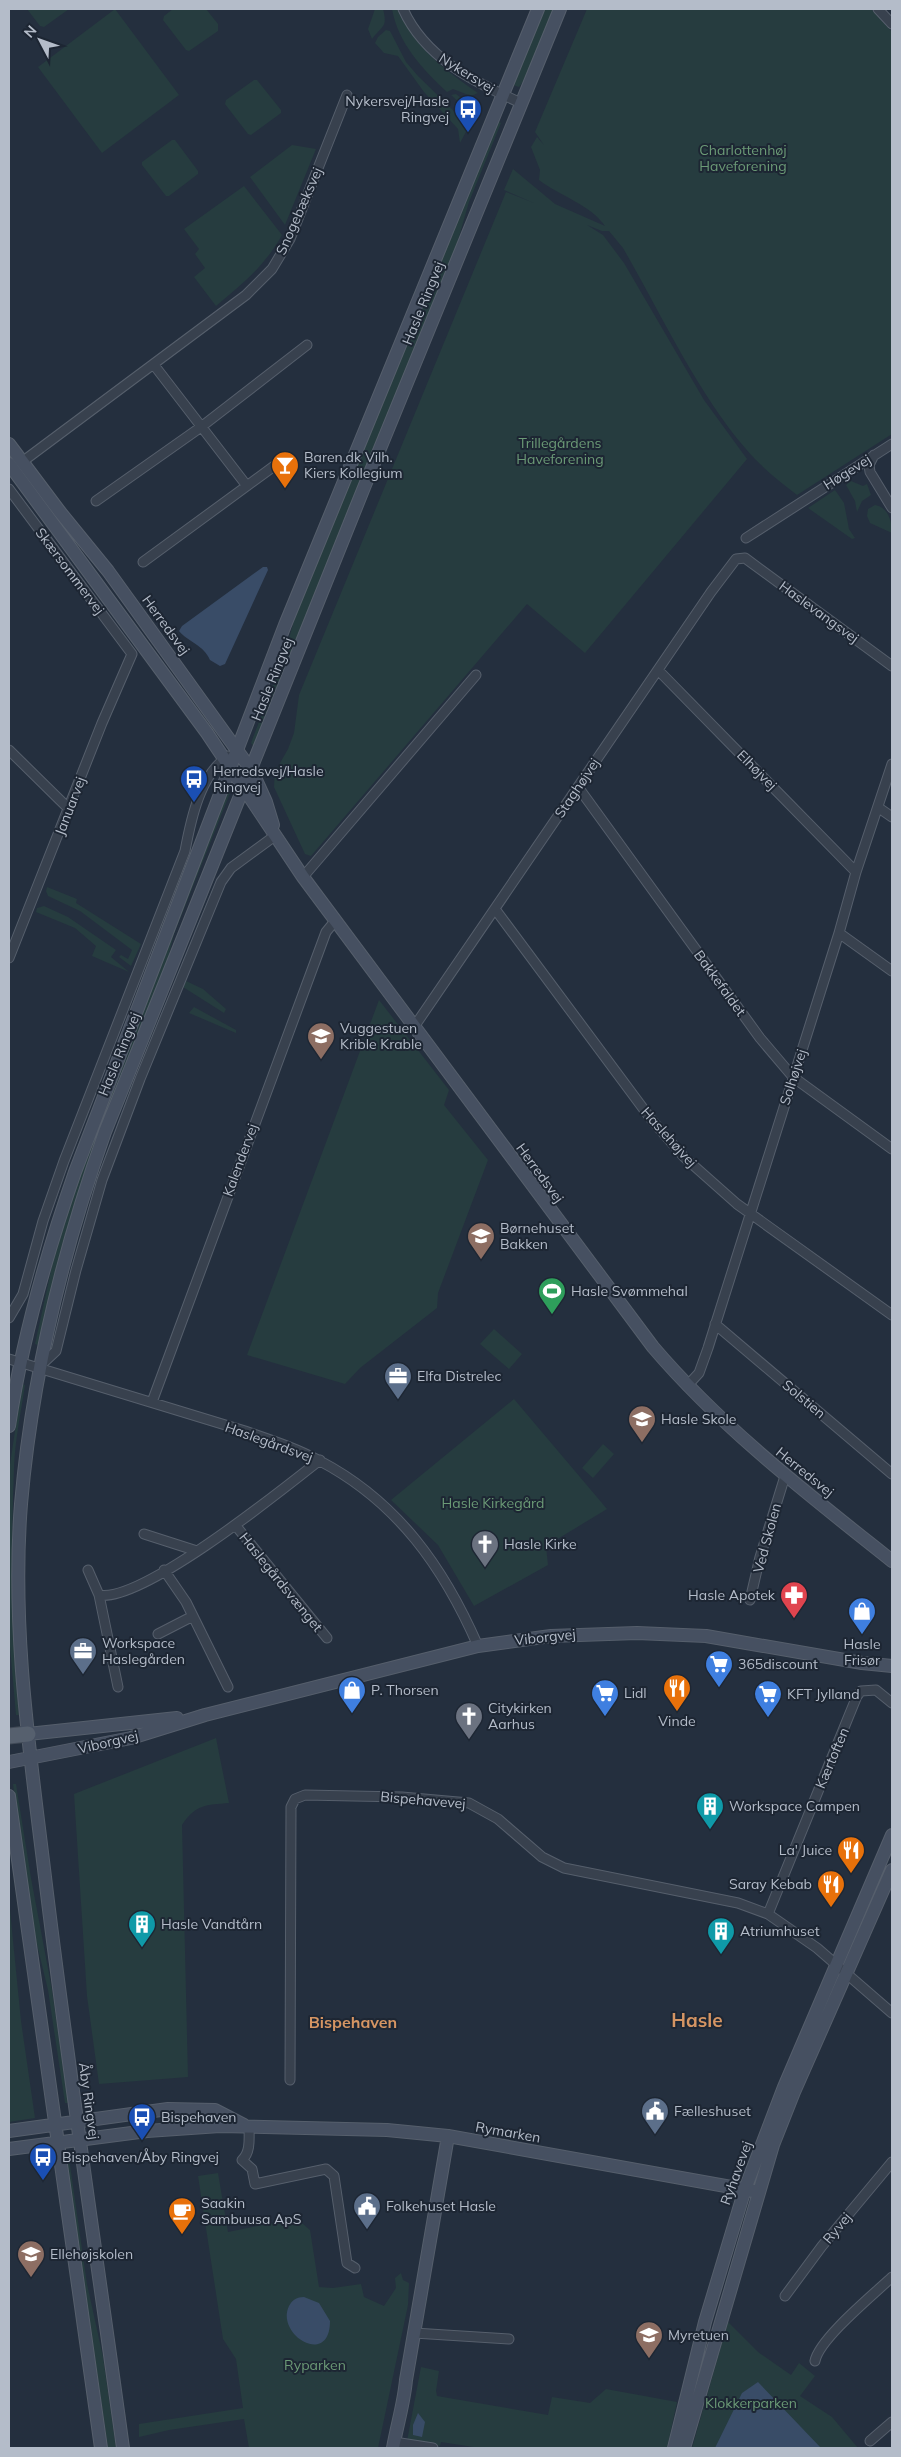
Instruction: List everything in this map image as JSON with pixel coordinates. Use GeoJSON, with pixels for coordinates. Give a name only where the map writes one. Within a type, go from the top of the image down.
{"type":"FeatureCollection","features":[{"type":"Feature","properties":{"kind":"main road","name":"Viborgvej"},"geometry":{"type":"LineString","coordinates":[[9,1736],[28,1734]]}},
{"type":"Feature","properties":{"kind":"street","name":"Nykersvej"},"geometry":{"type":"LineString","coordinates":[[403,9],[414,29],[437,56],[457,70],[522,103]]}},
{"type":"Feature","properties":{"kind":"street","name":"Hasle Ringvej"},"geometry":{"type":"LineString","coordinates":[[9,1426],[15,1361],[74,1172],[227,764],[237,750],[289,616],[538,9]]}},
{"type":"Feature","properties":{"kind":"street","name":"Hasle Ringvej"},"geometry":{"type":"LineString","coordinates":[[30,1758],[18,1625],[18,1575],[26,1460],[39,1369],[54,1298],[75,1222],[104,1132],[560,9]]}},
{"type":"Feature","properties":{"kind":"street"},"geometry":{"type":"LineString","coordinates":[[878,9],[892,24]]}},
{"type":"Feature","properties":{"kind":"street","name":"Snogebæksvej"},"geometry":{"type":"LineString","coordinates":[[22,462],[246,295],[272,269],[290,239],[347,94]]}},
{"type":"Feature","properties":{"kind":"street"},"geometry":{"type":"LineString","coordinates":[[96,501],[201,427],[308,346]]}},
{"type":"Feature","properties":{"kind":"street"},"geometry":{"type":"LineString","coordinates":[[154,364],[247,486]]}},
{"type":"Feature","properties":{"kind":"street","name":"Herredsvej"},"geometry":{"type":"LineString","coordinates":[[9,444],[108,571],[252,771],[266,802],[276,836]]}},
{"type":"Feature","properties":{"kind":"street","name":"Høgevej"},"geometry":{"type":"LineString","coordinates":[[746,538],[892,444]]}},
{"type":"Feature","properties":{"kind":"street"},"geometry":{"type":"LineString","coordinates":[[874,455],[869,465],[870,472],[892,508]]}},
{"type":"Feature","properties":{"kind":"street"},"geometry":{"type":"LineString","coordinates":[[143,562],[281,461]]}},
{"type":"Feature","properties":{"kind":"street","name":"Herredsvej"},"geometry":{"type":"LineString","coordinates":[[9,464],[227,764],[303,877],[620,1306],[687,1386],[785,1476],[892,1561]]}},
{"type":"Feature","properties":{"kind":"street","name":"Skærsommervej"},"geometry":{"type":"LineString","coordinates":[[9,489],[132,654]]}},
{"type":"Feature","properties":{"kind":"street","name":"Staghøjvej"},"geometry":{"type":"LineString","coordinates":[[414,1027],[733,561],[738,558],[745,558]]}},
{"type":"Feature","properties":{"kind":"street","name":"Haslevangsvej"},"geometry":{"type":"LineString","coordinates":[[745,558],[892,666]]}},
{"type":"Feature","properties":{"kind":"street","name":"Januarvej"},"geometry":{"type":"LineString","coordinates":[[9,956],[102,723],[132,654]]}},
{"type":"Feature","properties":{"kind":"street","name":"Elhøjvej"},"geometry":{"type":"LineString","coordinates":[[658,670],[856,872]]}},
{"type":"Feature","properties":{"kind":"street"},"geometry":{"type":"LineString","coordinates":[[303,877],[476,675]]}},
{"type":"Feature","properties":{"kind":"street"},"geometry":{"type":"LineString","coordinates":[[9,750],[69,809]]}},
{"type":"Feature","properties":{"kind":"street","name":"Hasle Ringvej"},"geometry":{"type":"LineString","coordinates":[[9,1318],[23,1294],[34,1252],[61,1168],[185,851],[190,825],[204,788],[218,763],[227,764]]}},
{"type":"Feature","properties":{"kind":"street","name":"Solhøjvej"},"geometry":{"type":"LineString","coordinates":[[687,1386],[699,1373],[839,933],[856,872],[879,808],[892,764]]}},
{"type":"Feature","properties":{"kind":"street","name":"Bakkefaldet"},"geometry":{"type":"LineString","coordinates":[[578,786],[760,1038],[793,1077],[892,1149]]}},
{"type":"Feature","properties":{"kind":"street"},"geometry":{"type":"LineString","coordinates":[[879,808],[892,817]]}},
{"type":"Feature","properties":{"kind":"street","name":"Hasle Ringvej"},"geometry":{"type":"LineString","coordinates":[[39,1369],[56,1351],[76,1270],[102,1180],[140,1079],[221,882],[231,868],[276,836]]}},
{"type":"Feature","properties":{"kind":"street","name":"Haslehøjvej"},"geometry":{"type":"LineString","coordinates":[[495,909],[651,1119],[684,1157],[750,1213],[892,1316]]}},
{"type":"Feature","properties":{"kind":"street","name":"Kalendervej"},"geometry":{"type":"LineString","coordinates":[[152,1402],[269,1080],[326,932],[335,921]]}},
{"type":"Feature","properties":{"kind":"street"},"geometry":{"type":"LineString","coordinates":[[839,933],[892,972]]}},
{"type":"Feature","properties":{"kind":"street","name":"Solstien"},"geometry":{"type":"LineString","coordinates":[[715,1324],[892,1474]]}},
{"type":"Feature","properties":{"kind":"street","name":"Haslegårdsvej"},"geometry":{"type":"LineString","coordinates":[[15,1361],[275,1441],[320,1460],[378,1501],[420,1543],[451,1588],[478,1646]]}},
{"type":"Feature","properties":{"kind":"street","name":"Haslegårdsvænget"},"geometry":{"type":"LineString","coordinates":[[99,1595],[116,1595],[197,1551],[236,1526],[320,1460]]}},
{"type":"Feature","properties":{"kind":"street","name":"Ved Skolen"},"geometry":{"type":"LineString","coordinates":[[750,1600],[760,1557],[785,1476]]}},
{"type":"Feature","properties":{"kind":"street","name":"Haslegårdsvænget"},"geometry":{"type":"LineString","coordinates":[[236,1526],[327,1638]]}},
{"type":"Feature","properties":{"kind":"street"},"geometry":{"type":"LineString","coordinates":[[144,1534],[197,1551]]}},
{"type":"Feature","properties":{"kind":"street"},"geometry":{"type":"LineString","coordinates":[[88,1570],[99,1595],[118,1687]]}},
{"type":"Feature","properties":{"kind":"street"},"geometry":{"type":"LineString","coordinates":[[164,1570],[193,1616],[228,1687]]}},
{"type":"Feature","properties":{"kind":"street"},"geometry":{"type":"LineString","coordinates":[[158,1634],[193,1616]]}},
{"type":"Feature","properties":{"kind":"street","name":"Viborgvej"},"geometry":{"type":"LineString","coordinates":[[9,1762],[131,1738],[205,1715],[478,1646],[551,1636],[668,1633],[737,1640],[862,1664],[892,1666]]}},
{"type":"Feature","properties":{"kind":"street","name":"Kærtoften"},"geometry":{"type":"LineString","coordinates":[[768,1914],[857,1696],[861,1691],[876,1690],[892,1703]]}},
{"type":"Feature","properties":{"kind":"street","name":"Viborgvej"},"geometry":{"type":"LineString","coordinates":[[28,1734],[205,1715]]}},
{"type":"Feature","properties":{"kind":"street","name":"Åby Ringvej"},"geometry":{"type":"LineString","coordinates":[[30,1758],[79,2139],[123,2448]]}},
{"type":"Feature","properties":{"kind":"street","name":"Bispehavevej"},"geometry":{"type":"LineString","coordinates":[[290,2080],[291,1806],[300,1796],[319,1794],[402,1797],[469,1803],[498,1819],[542,1857],[564,1868],[738,1903],[768,1914],[836,1963],[892,2013]]}},
{"type":"Feature","properties":{"kind":"street"},"geometry":{"type":"LineString","coordinates":[[9,1796],[101,2448]]}},
{"type":"Feature","properties":{"kind":"street","name":"Ryhavevej"},"geometry":{"type":"LineString","coordinates":[[674,2448],[707,2314],[745,2189],[784,2087],[892,1835]]}},
{"type":"Feature","properties":{"kind":"street","name":"Ryhavevej"},"geometry":{"type":"LineString","coordinates":[[684,2448],[773,2145],[794,2092],[892,1870]]}},
{"type":"Feature","properties":{"kind":"street","name":"Rymarken"},"geometry":{"type":"LineString","coordinates":[[9,2131],[55,2123],[168,2109],[214,2110],[249,2127]]}},
{"type":"Feature","properties":{"kind":"street","name":"Rymarken"},"geometry":{"type":"LineString","coordinates":[[9,2149],[147,2131],[220,2126],[387,2130],[448,2136],[759,2192]]}},
{"type":"Feature","properties":{"kind":"street"},"geometry":{"type":"LineString","coordinates":[[249,2127],[248,2148],[246,2156],[242,2160],[252,2169],[255,2184],[326,2169],[334,2176],[346,2263],[355,2268]]}},
{"type":"Feature","properties":{"kind":"street"},"geometry":{"type":"LineString","coordinates":[[434,2448],[394,2445],[399,2414],[404,2399],[448,2136]]}},
{"type":"Feature","properties":{"kind":"street","name":"Ryvej"},"geometry":{"type":"LineString","coordinates":[[785,2296],[822,2246],[892,2162]]}},
{"type":"Feature","properties":{"kind":"street"},"geometry":{"type":"LineString","coordinates":[[815,2361],[817,2354],[840,2327],[892,2277]]}},
{"type":"Feature","properties":{"kind":"street"},"geometry":{"type":"LineString","coordinates":[[414,2334],[509,2339]]}},
{"type":"Feature","properties":{"kind":"street"},"geometry":{"type":"LineString","coordinates":[[870,2441],[892,2422]]}},
{"type":"Feature","properties":{"kind":"green space"},"geometry":{"type":"Polygon","coordinates":[[[27,9],[69,9],[44,27],[40,26],[27,9]]]}},
{"type":"Feature","properties":{"kind":"green space"},"geometry":{"type":"Polygon","coordinates":[[[115,9],[179,95],[102,153],[38,67],[115,9]]]}},
{"type":"Feature","properties":{"kind":"green space"},"geometry":{"type":"Polygon","coordinates":[[[173,9],[206,9],[218,24],[218,31],[189,51],[186,50],[163,20],[164,16],[173,9]]]}},
{"type":"Feature","properties":{"kind":"green space"},"geometry":{"type":"Polygon","coordinates":[[[375,9],[383,9],[385,20],[383,26],[372,39],[368,29],[375,9]]]}},
{"type":"Feature","properties":{"kind":"green space"},"geometry":{"type":"Polygon","coordinates":[[[392,9],[397,9],[412,35],[431,56],[478,93],[471,96],[453,89],[447,92],[438,84],[406,44],[395,21],[392,9]]]}},
{"type":"Feature","properties":{"kind":"green space"},"geometry":{"type":"Polygon","coordinates":[[[544,9],[554,9],[525,79],[519,87],[513,85],[544,9]]]}},
{"type":"Feature","properties":{"kind":"green space"},"geometry":{"type":"Polygon","coordinates":[[[587,9],[871,9],[892,32],[892,434],[797,495],[758,462],[728,427],[680,352],[623,248],[609,231],[602,231],[587,225],[603,235],[624,263],[704,400],[747,459],[585,653],[527,604],[311,856],[305,854],[274,787],[275,772],[288,749],[294,733],[299,695],[506,192],[534,203],[504,190],[513,169],[555,204],[605,226],[584,206],[539,180],[540,170],[531,147],[537,137],[544,145],[535,132],[587,9]]]}},
{"type":"Feature","properties":{"kind":"green space"},"geometry":{"type":"Polygon","coordinates":[[[386,30],[390,31],[406,62],[418,76],[469,126],[460,143],[458,129],[424,92],[398,56],[384,53],[375,43],[378,37],[386,30]]]}},
{"type":"Feature","properties":{"kind":"green space"},"geometry":{"type":"Polygon","coordinates":[[[254,80],[257,80],[281,110],[281,113],[251,135],[248,134],[225,104],[226,100],[254,80]]]}},
{"type":"Feature","properties":{"kind":"green space"},"geometry":{"type":"Polygon","coordinates":[[[456,94],[465,101],[474,101],[476,108],[473,115],[451,95],[456,94]]]}},
{"type":"Feature","properties":{"kind":"green space"},"geometry":{"type":"Polygon","coordinates":[[[498,121],[501,123],[469,202],[456,247],[254,747],[251,743],[284,656],[297,610],[498,121]]]}},
{"type":"Feature","properties":{"kind":"green space"},"geometry":{"type":"Polygon","coordinates":[[[172,140],[175,140],[198,171],[198,174],[169,196],[166,196],[142,165],[142,162],[172,140]]]}},
{"type":"Feature","properties":{"kind":"green space"},"geometry":{"type":"Polygon","coordinates":[[[292,145],[316,149],[285,225],[250,177],[292,145]]]}},
{"type":"Feature","properties":{"kind":"green space"},"geometry":{"type":"Polygon","coordinates":[[[244,186],[282,235],[260,265],[244,282],[216,306],[194,277],[205,268],[195,254],[199,249],[184,229],[244,186]]]}},
{"type":"Feature","properties":{"kind":"green space"},"geometry":{"type":"Polygon","coordinates":[[[851,481],[863,486],[867,484],[871,495],[862,501],[857,512],[855,501],[846,485],[851,481]]]}},
{"type":"Feature","properties":{"kind":"green space"},"geometry":{"type":"Polygon","coordinates":[[[835,490],[844,503],[849,529],[855,538],[852,539],[808,508],[835,490]]]}},
{"type":"Feature","properties":{"kind":"green space"},"geometry":{"type":"Polygon","coordinates":[[[875,505],[883,509],[888,515],[892,533],[870,523],[867,516],[868,509],[875,505]]]}},
{"type":"Feature","properties":{"kind":"green space"},"geometry":{"type":"Polygon","coordinates":[[[227,791],[230,793],[174,934],[167,962],[91,1152],[62,1245],[38,1345],[35,1344],[57,1243],[88,1151],[227,791]]]}},
{"type":"Feature","properties":{"kind":"green space"},"geometry":{"type":"Polygon","coordinates":[[[47,887],[77,899],[76,903],[141,944],[131,966],[119,957],[121,955],[128,959],[132,950],[80,911],[48,896],[47,887]]]}},
{"type":"Feature","properties":{"kind":"green space"},"geometry":{"type":"Polygon","coordinates":[[[44,906],[68,917],[116,950],[111,957],[129,972],[92,956],[96,946],[75,928],[36,912],[37,908],[44,906]]]}},
{"type":"Feature","properties":{"kind":"green space"},"geometry":{"type":"Polygon","coordinates":[[[186,981],[203,989],[226,1009],[224,1013],[183,987],[186,981]]]}},
{"type":"Feature","properties":{"kind":"green space"},"geometry":{"type":"Polygon","coordinates":[[[379,1000],[449,1090],[444,1105],[488,1160],[438,1293],[437,1308],[360,1368],[345,1384],[247,1355],[379,1000]]]}},
{"type":"Feature","properties":{"kind":"green space"},"geometry":{"type":"Polygon","coordinates":[[[194,1007],[236,1030],[236,1033],[189,1013],[194,1007]]]}},
{"type":"Feature","properties":{"kind":"green space"},"geometry":{"type":"Polygon","coordinates":[[[494,1329],[522,1354],[509,1369],[480,1344],[494,1329]]]}},
{"type":"Feature","properties":{"kind":"green space"},"geometry":{"type":"Polygon","coordinates":[[[22,1384],[25,1385],[15,1458],[12,1530],[13,1622],[19,1715],[16,1715],[9,1636],[9,1471],[22,1384]]]}},
{"type":"Feature","properties":{"kind":"green space","name":"Hasle Kirkegård"},"geometry":{"type":"Polygon","coordinates":[[[514,1399],[607,1509],[546,1546],[548,1565],[474,1606],[438,1545],[391,1500],[514,1399]]]}},
{"type":"Feature","properties":{"kind":"green space"},"geometry":{"type":"Polygon","coordinates":[[[603,1444],[614,1454],[593,1478],[582,1468],[603,1444]]]}},
{"type":"Feature","properties":{"kind":"green space"},"geometry":{"type":"Polygon","coordinates":[[[216,1738],[229,1803],[214,1804],[197,1809],[182,1825],[188,2077],[99,2084],[87,1996],[74,1794],[216,1738]]]}},
{"type":"Feature","properties":{"kind":"green space"},"geometry":{"type":"Polygon","coordinates":[[[13,1784],[16,1784],[52,1990],[68,2103],[65,2103],[48,1990],[34,1932],[13,1784]]]}},
{"type":"Feature","properties":{"kind":"green space"},"geometry":{"type":"Polygon","coordinates":[[[9,1900],[21,2021],[35,2118],[9,2122],[9,1900]]]}},
{"type":"Feature","properties":{"kind":"green space"},"geometry":{"type":"Polygon","coordinates":[[[69,2158],[87,2284],[103,2357],[116,2448],[108,2448],[66,2159],[69,2158]]]}},
{"type":"Feature","properties":{"kind":"green space","name":"Ryparken"},"geometry":{"type":"Polygon","coordinates":[[[218,2173],[228,2232],[296,2218],[310,2230],[319,2287],[333,2288],[361,2284],[364,2297],[384,2306],[396,2288],[395,2278],[401,2273],[403,2280],[409,2283],[408,2305],[378,2448],[249,2448],[244,2419],[169,2430],[139,2437],[139,2424],[243,2408],[236,2359],[223,2339],[198,2176],[218,2173]]]}},
{"type":"Feature","properties":{"kind":"green space","name":"Klokkerparken"},"geometry":{"type":"Polygon","coordinates":[[[728,2322],[758,2352],[791,2375],[799,2363],[815,2376],[800,2396],[832,2417],[858,2448],[692,2448],[728,2322]]]}},
{"type":"Feature","properties":{"kind":"green space"},"geometry":{"type":"Polygon","coordinates":[[[421,2367],[439,2371],[437,2396],[548,2415],[552,2397],[590,2403],[606,2389],[677,2402],[667,2448],[480,2448],[441,2442],[440,2446],[407,2441],[421,2367]]]}},
{"type":"Feature","properties":{"kind":"water"},"geometry":{"type":"Polygon","coordinates":[[[263,567],[267,567],[268,570],[225,664],[220,666],[210,660],[200,647],[179,631],[182,626],[263,567]]]}},
{"type":"Feature","properties":{"kind":"water"},"geometry":{"type":"Polygon","coordinates":[[[304,2297],[319,2303],[330,2321],[328,2335],[322,2343],[313,2345],[304,2342],[296,2336],[290,2327],[287,2317],[289,2306],[295,2299],[304,2297]]]}},
{"type":"Feature","properties":{"kind":"water"},"geometry":{"type":"Polygon","coordinates":[[[758,2382],[821,2448],[715,2448],[742,2393],[758,2382]]]}},
{"type":"Feature","properties":{"kind":"water"},"geometry":{"type":"Polygon","coordinates":[[[418,2413],[425,2422],[422,2437],[413,2435],[413,2425],[418,2413]]]}},
{"type":"Feature","properties":{"kind":"place","name":"Nykersvej/Hasle Ringvej"},"geometry":{"type":"Point","coordinates":[468,133]}},
{"type":"Feature","properties":{"kind":"place","name":"Baren.dk Vilh. Kiers Kollegium"},"geometry":{"type":"Point","coordinates":[285,489]}},
{"type":"Feature","properties":{"kind":"place","name":"Herredsvej/Hasle Ringvej"},"geometry":{"type":"Point","coordinates":[194,803]}},
{"type":"Feature","properties":{"kind":"place","name":"Vuggestuen Krible Krable"},"geometry":{"type":"Point","coordinates":[321,1060]}},
{"type":"Feature","properties":{"kind":"place","name":"Børnehuset Bakken"},"geometry":{"type":"Point","coordinates":[481,1260]}},
{"type":"Feature","properties":{"kind":"place","name":"Hasle Svømmehal"},"geometry":{"type":"Point","coordinates":[552,1315]}},
{"type":"Feature","properties":{"kind":"place","name":"Elfa Distrelec"},"geometry":{"type":"Point","coordinates":[398,1400]}},
{"type":"Feature","properties":{"kind":"place","name":"Hasle Skole"},"geometry":{"type":"Point","coordinates":[642,1443]}},
{"type":"Feature","properties":{"kind":"place","name":"Hasle Kirke"},"geometry":{"type":"Point","coordinates":[485,1568]}},
{"type":"Feature","properties":{"kind":"place","name":"Hasle Apotek"},"geometry":{"type":"Point","coordinates":[794,1619]}},
{"type":"Feature","properties":{"kind":"place","name":"Hasle Frisør"},"geometry":{"type":"Point","coordinates":[862,1635]}},
{"type":"Feature","properties":{"kind":"place","name":"Workspace Haslegården"},"geometry":{"type":"Point","coordinates":[83,1675]}},
{"type":"Feature","properties":{"kind":"place","name":"365discount"},"geometry":{"type":"Point","coordinates":[719,1688]}},
{"type":"Feature","properties":{"kind":"place","name":"Vinde"},"geometry":{"type":"Point","coordinates":[677,1712]}},
{"type":"Feature","properties":{"kind":"place","name":"P. Thorsen"},"geometry":{"type":"Point","coordinates":[352,1714]}},
{"type":"Feature","properties":{"kind":"place","name":"Lidl"},"geometry":{"type":"Point","coordinates":[605,1717]}},
{"type":"Feature","properties":{"kind":"place","name":"KFT Jylland"},"geometry":{"type":"Point","coordinates":[768,1718]}},
{"type":"Feature","properties":{"kind":"place","name":"Citykirken Aarhus"},"geometry":{"type":"Point","coordinates":[469,1740]}},
{"type":"Feature","properties":{"kind":"place","name":"Workspace Campen"},"geometry":{"type":"Point","coordinates":[710,1830]}},
{"type":"Feature","properties":{"kind":"place","name":"La' Juice"},"geometry":{"type":"Point","coordinates":[851,1874]}},
{"type":"Feature","properties":{"kind":"place","name":"Saray Kebab"},"geometry":{"type":"Point","coordinates":[831,1908]}},
{"type":"Feature","properties":{"kind":"place","name":"Hasle Vandtårn"},"geometry":{"type":"Point","coordinates":[142,1948]}},
{"type":"Feature","properties":{"kind":"place","name":"Atriumhuset"},"geometry":{"type":"Point","coordinates":[721,1955]}},
{"type":"Feature","properties":{"kind":"place","name":"Fælleshuset"},"geometry":{"type":"Point","coordinates":[655,2135]}},
{"type":"Feature","properties":{"kind":"place","name":"Bispehaven"},"geometry":{"type":"Point","coordinates":[142,2141]}},
{"type":"Feature","properties":{"kind":"place","name":"Bispehaven/Åby Ringvej"},"geometry":{"type":"Point","coordinates":[43,2181]}},
{"type":"Feature","properties":{"kind":"place","name":"Folkehuset Hasle"},"geometry":{"type":"Point","coordinates":[367,2230]}},
{"type":"Feature","properties":{"kind":"place","name":"Saakin Sambuusa ApS"},"geometry":{"type":"Point","coordinates":[182,2235]}},
{"type":"Feature","properties":{"kind":"place","name":"Ellehøjskolen"},"geometry":{"type":"Point","coordinates":[31,2278]}},
{"type":"Feature","properties":{"kind":"place","name":"Myretuen"},"geometry":{"type":"Point","coordinates":[649,2359]}},
{"type":"Feature","properties":{"kind":"district","name":"Hasle"},"geometry":{"type":"Point","coordinates":[697,2020]}},
{"type":"Feature","properties":{"kind":"district","name":"Bispehaven"},"geometry":{"type":"Point","coordinates":[353,2022]}},
{"type":"Feature","properties":{"kind":"park label","name":"Charlottenhøj Haveforening"},"geometry":{"type":"Point","coordinates":[743,158]}},
{"type":"Feature","properties":{"kind":"park label","name":"Trillegårdens Haveforening"},"geometry":{"type":"Point","coordinates":[560,452]}}]}
